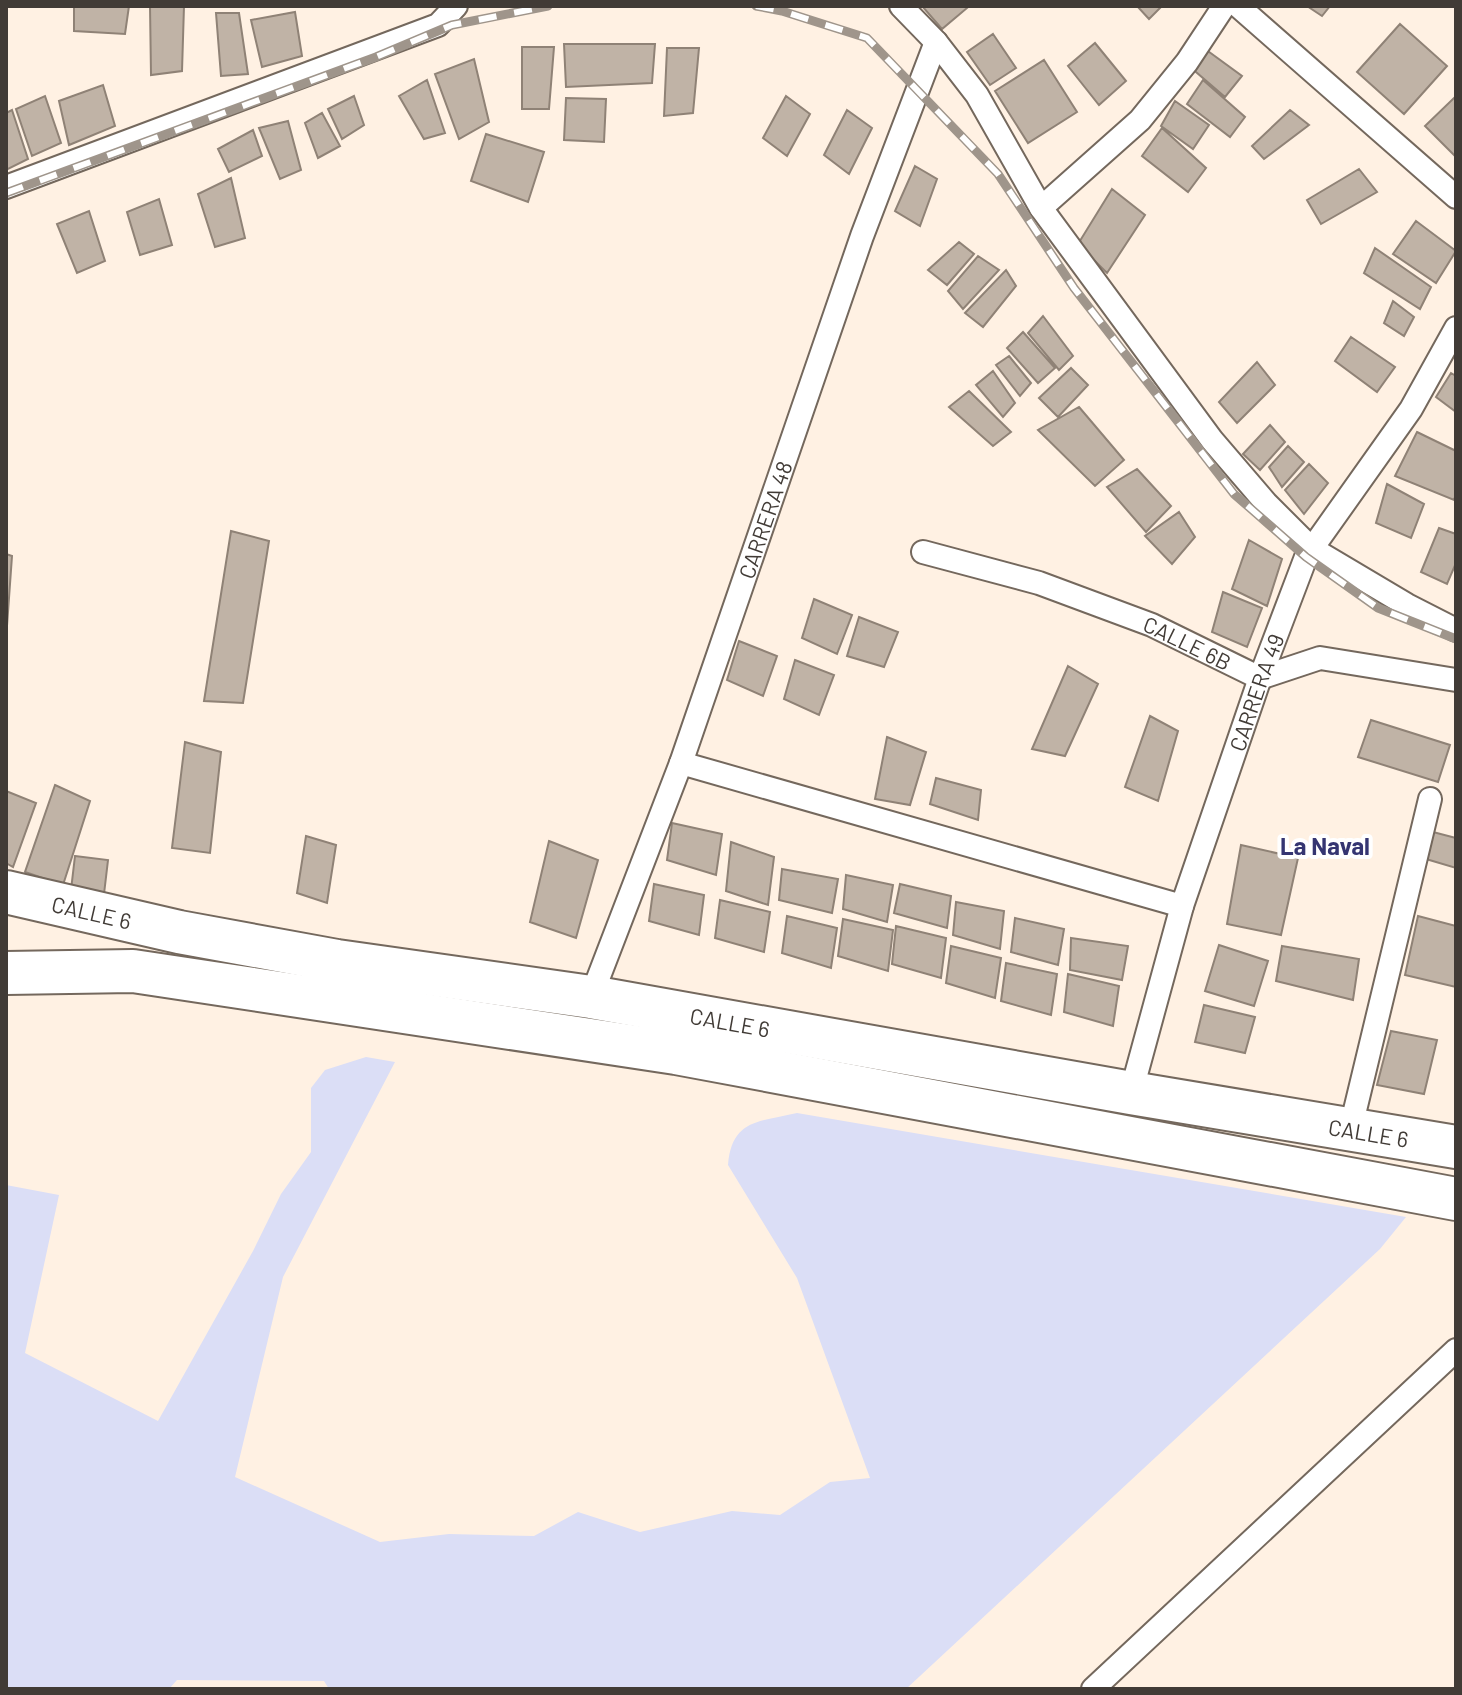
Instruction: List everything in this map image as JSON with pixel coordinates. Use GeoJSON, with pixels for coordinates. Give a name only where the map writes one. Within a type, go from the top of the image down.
{"type":"FeatureCollection","features":[{"type":"Feature","properties":{"kind":"highway","name":"CALLE 6"},"geometry":{"type":"LineString","coordinates":[[6,892],[179,932],[337,961],[591,997],[1456,1147]]}},
{"type":"Feature","properties":{"kind":"highway","name":"CALLE 6"},"geometry":{"type":"LineString","coordinates":[[6,973],[133,971],[676,1053],[1456,1199]]}},
{"type":"Feature","properties":{"kind":"street"},"geometry":{"type":"LineString","coordinates":[[6,187],[438,25],[456,6]]}},
{"type":"Feature","properties":{"kind":"street"},"geometry":{"type":"LineString","coordinates":[[901,6],[936,42],[977,95],[1041,208],[1212,440],[1266,503],[1311,548],[1456,630]]}},
{"type":"Feature","properties":{"kind":"street"},"geometry":{"type":"LineString","coordinates":[[1041,208],[1140,120],[1187,62],[1224,6]]}},
{"type":"Feature","properties":{"kind":"street"},"geometry":{"type":"LineString","coordinates":[[1238,6],[1456,197]]}},
{"type":"Feature","properties":{"kind":"street","name":"CARRERA 48"},"geometry":{"type":"LineString","coordinates":[[591,997],[681,763],[862,236],[936,42]]}},
{"type":"Feature","properties":{"kind":"street","name":"CARRERA 49"},"geometry":{"type":"LineString","coordinates":[[1131,1093],[1182,906],[1260,678],[1311,548],[1411,409],[1456,328]]}},
{"type":"Feature","properties":{"kind":"street","name":"CALLE 6B"},"geometry":{"type":"LineString","coordinates":[[923,552],[1039,583],[1152,625],[1260,678],[1320,658],[1456,680]]}},
{"type":"Feature","properties":{"kind":"street"},"geometry":{"type":"LineString","coordinates":[[681,763],[1182,906]]}},
{"type":"Feature","properties":{"kind":"street"},"geometry":{"type":"LineString","coordinates":[[1350,1131],[1430,799]]}},
{"type":"Feature","properties":{"kind":"street"},"geometry":{"type":"LineString","coordinates":[[1093,1689],[1456,1350]]}},
{"type":"Feature","properties":{"kind":"shaded area"},"geometry":{"type":"Polygon","coordinates":[[[366,1057],[395,1062],[283,1277],[235,1477],[380,1542],[449,1534],[534,1536],[578,1512],[640,1532],[732,1511],[780,1515],[830,1482],[870,1478],[797,1278],[728,1165],[735,1139],[750,1125],[760,1121],[797,1113],[1406,1217],[1380,1249],[906,1689],[329,1689],[324,1681],[177,1680],[169,1689],[6,1689],[6,1185],[59,1195],[25,1353],[158,1421],[253,1251],[281,1194],[311,1152],[311,1088],[325,1070],[366,1057]]]}},
{"type":"Feature","properties":{"kind":"building"},"geometry":{"type":"Polygon","coordinates":[[[74,6],[129,6],[125,34],[74,31],[74,6]]]}},
{"type":"Feature","properties":{"kind":"building"},"geometry":{"type":"Polygon","coordinates":[[[150,6],[184,6],[182,71],[151,75],[150,6]]]}},
{"type":"Feature","properties":{"kind":"building"},"geometry":{"type":"Polygon","coordinates":[[[922,6],[965,6],[967,8],[942,29],[922,6]]]}},
{"type":"Feature","properties":{"kind":"building"},"geometry":{"type":"Polygon","coordinates":[[[1137,6],[1162,6],[1149,19],[1137,6]]]}},
{"type":"Feature","properties":{"kind":"building"},"geometry":{"type":"Polygon","coordinates":[[[1307,6],[1330,6],[1322,16],[1307,6]]]}},
{"type":"Feature","properties":{"kind":"building"},"geometry":{"type":"Polygon","coordinates":[[[295,12],[302,56],[262,67],[251,20],[295,12]]]}},
{"type":"Feature","properties":{"kind":"building"},"geometry":{"type":"Polygon","coordinates":[[[216,13],[239,13],[248,74],[221,76],[216,13]]]}},
{"type":"Feature","properties":{"kind":"building"},"geometry":{"type":"Polygon","coordinates":[[[1400,24],[1447,66],[1404,114],[1357,72],[1400,24]]]}},
{"type":"Feature","properties":{"kind":"building"},"geometry":{"type":"Polygon","coordinates":[[[993,34],[1016,68],[990,85],[967,52],[993,34]]]}},
{"type":"Feature","properties":{"kind":"building"},"geometry":{"type":"Polygon","coordinates":[[[1095,43],[1126,81],[1099,105],[1068,66],[1095,43]]]}},
{"type":"Feature","properties":{"kind":"building"},"geometry":{"type":"Polygon","coordinates":[[[564,44],[655,44],[652,83],[566,87],[564,44]]]}},
{"type":"Feature","properties":{"kind":"building"},"geometry":{"type":"Polygon","coordinates":[[[1201,46],[1242,76],[1225,97],[1189,66],[1201,46]]]}},
{"type":"Feature","properties":{"kind":"building"},"geometry":{"type":"Polygon","coordinates":[[[522,47],[554,47],[549,109],[522,109],[522,47]]]}},
{"type":"Feature","properties":{"kind":"building"},"geometry":{"type":"Polygon","coordinates":[[[667,48],[699,48],[693,113],[664,116],[667,48]]]}},
{"type":"Feature","properties":{"kind":"building"},"geometry":{"type":"Polygon","coordinates":[[[474,59],[489,122],[459,139],[435,74],[474,59]]]}},
{"type":"Feature","properties":{"kind":"building"},"geometry":{"type":"Polygon","coordinates":[[[1044,60],[1077,112],[1028,143],[995,91],[1044,60]]]}},
{"type":"Feature","properties":{"kind":"building"},"geometry":{"type":"Polygon","coordinates":[[[427,80],[445,133],[424,139],[399,96],[427,80]]]}},
{"type":"Feature","properties":{"kind":"building"},"geometry":{"type":"Polygon","coordinates":[[[1203,80],[1245,117],[1230,137],[1187,104],[1203,80]]]}},
{"type":"Feature","properties":{"kind":"building"},"geometry":{"type":"Polygon","coordinates":[[[103,85],[115,126],[69,145],[59,101],[103,85]]]}},
{"type":"Feature","properties":{"kind":"building"},"geometry":{"type":"Polygon","coordinates":[[[45,96],[61,143],[32,156],[16,109],[45,96]]]}},
{"type":"Feature","properties":{"kind":"building"},"geometry":{"type":"Polygon","coordinates":[[[354,96],[364,125],[342,139],[328,109],[354,96]]]}},
{"type":"Feature","properties":{"kind":"building"},"geometry":{"type":"Polygon","coordinates":[[[786,96],[810,114],[787,156],[763,138],[786,96]]]}},
{"type":"Feature","properties":{"kind":"building"},"geometry":{"type":"Polygon","coordinates":[[[1456,96],[1456,157],[1425,126],[1456,96]]]}},
{"type":"Feature","properties":{"kind":"building"},"geometry":{"type":"Polygon","coordinates":[[[566,98],[606,99],[604,142],[564,140],[566,98]]]}},
{"type":"Feature","properties":{"kind":"building"},"geometry":{"type":"Polygon","coordinates":[[[1175,101],[1209,125],[1193,149],[1161,126],[1175,101]]]}},
{"type":"Feature","properties":{"kind":"building"},"geometry":{"type":"Polygon","coordinates":[[[12,110],[28,159],[6,170],[6,113],[12,110]]]}},
{"type":"Feature","properties":{"kind":"building"},"geometry":{"type":"Polygon","coordinates":[[[847,110],[872,128],[849,174],[824,155],[847,110]]]}},
{"type":"Feature","properties":{"kind":"building"},"geometry":{"type":"Polygon","coordinates":[[[1290,110],[1309,125],[1264,159],[1252,146],[1290,110]]]}},
{"type":"Feature","properties":{"kind":"building"},"geometry":{"type":"Polygon","coordinates":[[[322,113],[340,146],[318,158],[305,123],[322,113]]]}},
{"type":"Feature","properties":{"kind":"building"},"geometry":{"type":"Polygon","coordinates":[[[288,121],[301,170],[280,179],[259,128],[288,121]]]}},
{"type":"Feature","properties":{"kind":"building"},"geometry":{"type":"Polygon","coordinates":[[[1162,128],[1206,168],[1188,192],[1142,156],[1162,128]]]}},
{"type":"Feature","properties":{"kind":"building"},"geometry":{"type":"Polygon","coordinates":[[[253,130],[262,156],[229,172],[218,149],[253,130]]]}},
{"type":"Feature","properties":{"kind":"building"},"geometry":{"type":"Polygon","coordinates":[[[486,134],[544,152],[528,202],[471,181],[486,134]]]}},
{"type":"Feature","properties":{"kind":"building"},"geometry":{"type":"Polygon","coordinates":[[[915,166],[937,179],[920,226],[895,211],[915,166]]]}},
{"type":"Feature","properties":{"kind":"building"},"geometry":{"type":"Polygon","coordinates":[[[1359,169],[1377,192],[1321,224],[1307,200],[1359,169]]]}},
{"type":"Feature","properties":{"kind":"building"},"geometry":{"type":"Polygon","coordinates":[[[231,178],[245,238],[215,247],[198,194],[231,178]]]}},
{"type":"Feature","properties":{"kind":"building"},"geometry":{"type":"Polygon","coordinates":[[[1112,189],[1145,215],[1107,273],[1078,244],[1112,189]]]}},
{"type":"Feature","properties":{"kind":"building"},"geometry":{"type":"Polygon","coordinates":[[[159,199],[172,245],[140,255],[127,212],[159,199]]]}},
{"type":"Feature","properties":{"kind":"building"},"geometry":{"type":"Polygon","coordinates":[[[89,211],[105,261],[77,273],[57,224],[89,211]]]}},
{"type":"Feature","properties":{"kind":"building"},"geometry":{"type":"Polygon","coordinates":[[[1416,221],[1456,251],[1436,283],[1393,254],[1416,221]]]}},
{"type":"Feature","properties":{"kind":"building"},"geometry":{"type":"Polygon","coordinates":[[[959,242],[974,254],[947,285],[928,270],[959,242]]]}},
{"type":"Feature","properties":{"kind":"building"},"geometry":{"type":"Polygon","coordinates":[[[1375,248],[1431,287],[1420,309],[1364,273],[1375,248]]]}},
{"type":"Feature","properties":{"kind":"building"},"geometry":{"type":"Polygon","coordinates":[[[978,256],[999,270],[963,309],[948,291],[978,256]]]}},
{"type":"Feature","properties":{"kind":"building"},"geometry":{"type":"Polygon","coordinates":[[[1006,270],[1016,286],[983,327],[965,313],[1006,270]]]}},
{"type":"Feature","properties":{"kind":"building"},"geometry":{"type":"Polygon","coordinates":[[[1393,301],[1414,317],[1404,336],[1384,323],[1393,301]]]}},
{"type":"Feature","properties":{"kind":"building"},"geometry":{"type":"Polygon","coordinates":[[[1043,316],[1073,356],[1059,370],[1028,333],[1043,316]]]}},
{"type":"Feature","properties":{"kind":"building"},"geometry":{"type":"Polygon","coordinates":[[[1023,332],[1055,368],[1038,383],[1007,348],[1023,332]]]}},
{"type":"Feature","properties":{"kind":"building"},"geometry":{"type":"Polygon","coordinates":[[[1351,337],[1395,367],[1377,392],[1335,361],[1351,337]]]}},
{"type":"Feature","properties":{"kind":"building"},"geometry":{"type":"Polygon","coordinates":[[[1009,356],[1031,383],[1020,396],[996,365],[1009,356]]]}},
{"type":"Feature","properties":{"kind":"building"},"geometry":{"type":"Polygon","coordinates":[[[1257,362],[1275,385],[1237,423],[1219,402],[1257,362]]]}},
{"type":"Feature","properties":{"kind":"building"},"geometry":{"type":"Polygon","coordinates":[[[1071,368],[1088,385],[1058,417],[1039,398],[1071,368]]]}},
{"type":"Feature","properties":{"kind":"building"},"geometry":{"type":"Polygon","coordinates":[[[993,371],[1015,403],[1003,417],[976,385],[993,371]]]}},
{"type":"Feature","properties":{"kind":"building"},"geometry":{"type":"Polygon","coordinates":[[[1451,373],[1456,376],[1456,412],[1436,397],[1451,373]]]}},
{"type":"Feature","properties":{"kind":"building"},"geometry":{"type":"Polygon","coordinates":[[[969,391],[1011,432],[993,446],[949,407],[969,391]]]}},
{"type":"Feature","properties":{"kind":"building"},"geometry":{"type":"Polygon","coordinates":[[[1079,407],[1124,460],[1095,486],[1038,430],[1079,407]]]}},
{"type":"Feature","properties":{"kind":"building"},"geometry":{"type":"Polygon","coordinates":[[[1270,425],[1285,442],[1260,470],[1243,454],[1270,425]]]}},
{"type":"Feature","properties":{"kind":"building"},"geometry":{"type":"Polygon","coordinates":[[[1417,432],[1456,451],[1454,500],[1395,476],[1417,432]]]}},
{"type":"Feature","properties":{"kind":"building"},"geometry":{"type":"Polygon","coordinates":[[[1288,446],[1304,462],[1282,487],[1269,467],[1288,446]]]}},
{"type":"Feature","properties":{"kind":"building"},"geometry":{"type":"Polygon","coordinates":[[[1309,464],[1328,483],[1304,514],[1285,490],[1309,464]]]}},
{"type":"Feature","properties":{"kind":"building"},"geometry":{"type":"Polygon","coordinates":[[[1137,469],[1171,506],[1146,532],[1107,487],[1137,469]]]}},
{"type":"Feature","properties":{"kind":"building"},"geometry":{"type":"Polygon","coordinates":[[[1387,484],[1424,504],[1411,538],[1376,523],[1387,484]]]}},
{"type":"Feature","properties":{"kind":"building"},"geometry":{"type":"Polygon","coordinates":[[[1179,512],[1195,537],[1172,564],[1145,536],[1179,512]]]}},
{"type":"Feature","properties":{"kind":"building"},"geometry":{"type":"Polygon","coordinates":[[[1439,528],[1456,534],[1456,563],[1447,584],[1421,572],[1439,528]]]}},
{"type":"Feature","properties":{"kind":"building"},"geometry":{"type":"Polygon","coordinates":[[[231,531],[269,541],[243,703],[204,701],[231,531]]]}},
{"type":"Feature","properties":{"kind":"building"},"geometry":{"type":"Polygon","coordinates":[[[1249,540],[1282,559],[1267,606],[1232,589],[1249,540]]]}},
{"type":"Feature","properties":{"kind":"building"},"geometry":{"type":"Polygon","coordinates":[[[6,554],[12,556],[6,640],[6,554]]]}},
{"type":"Feature","properties":{"kind":"building"},"geometry":{"type":"Polygon","coordinates":[[[1223,592],[1262,608],[1247,647],[1212,632],[1223,592]]]}},
{"type":"Feature","properties":{"kind":"building"},"geometry":{"type":"Polygon","coordinates":[[[814,599],[852,615],[837,654],[802,638],[814,599]]]}},
{"type":"Feature","properties":{"kind":"building"},"geometry":{"type":"Polygon","coordinates":[[[859,617],[898,632],[884,667],[847,656],[859,617]]]}},
{"type":"Feature","properties":{"kind":"building"},"geometry":{"type":"Polygon","coordinates":[[[739,641],[777,656],[763,696],[727,680],[739,641]]]}},
{"type":"Feature","properties":{"kind":"building"},"geometry":{"type":"Polygon","coordinates":[[[795,660],[834,675],[819,715],[784,699],[795,660]]]}},
{"type":"Feature","properties":{"kind":"building"},"geometry":{"type":"Polygon","coordinates":[[[1068,666],[1098,684],[1065,756],[1032,749],[1068,666]]]}},
{"type":"Feature","properties":{"kind":"building"},"geometry":{"type":"Polygon","coordinates":[[[1150,716],[1178,731],[1158,801],[1125,787],[1150,716]]]}},
{"type":"Feature","properties":{"kind":"building"},"geometry":{"type":"Polygon","coordinates":[[[1371,720],[1450,745],[1438,782],[1358,757],[1371,720]]]}},
{"type":"Feature","properties":{"kind":"building"},"geometry":{"type":"Polygon","coordinates":[[[887,737],[926,752],[910,805],[875,799],[887,737]]]}},
{"type":"Feature","properties":{"kind":"building"},"geometry":{"type":"Polygon","coordinates":[[[185,742],[221,752],[210,853],[172,848],[185,742]]]}},
{"type":"Feature","properties":{"kind":"building"},"geometry":{"type":"Polygon","coordinates":[[[936,778],[981,790],[978,820],[930,804],[936,778]]]}},
{"type":"Feature","properties":{"kind":"building"},"geometry":{"type":"Polygon","coordinates":[[[55,785],[90,801],[63,885],[25,872],[55,785]]]}},
{"type":"Feature","properties":{"kind":"building"},"geometry":{"type":"Polygon","coordinates":[[[6,791],[36,803],[13,867],[6,863],[6,791]]]}},
{"type":"Feature","properties":{"kind":"building"},"geometry":{"type":"Polygon","coordinates":[[[672,823],[722,834],[716,875],[667,860],[672,823]]]}},
{"type":"Feature","properties":{"kind":"building"},"geometry":{"type":"Polygon","coordinates":[[[1433,832],[1456,838],[1456,868],[1426,859],[1433,832]]]}},
{"type":"Feature","properties":{"kind":"building"},"geometry":{"type":"Polygon","coordinates":[[[306,836],[336,845],[327,903],[297,893],[306,836]]]}},
{"type":"Feature","properties":{"kind":"building"},"geometry":{"type":"Polygon","coordinates":[[[549,841],[598,860],[576,938],[530,922],[549,841]]]}},
{"type":"Feature","properties":{"kind":"building"},"geometry":{"type":"Polygon","coordinates":[[[731,842],[774,857],[768,905],[726,891],[731,842]]]}},
{"type":"Feature","properties":{"kind":"building"},"geometry":{"type":"Polygon","coordinates":[[[1241,845],[1298,858],[1281,935],[1227,924],[1241,845]]]}},
{"type":"Feature","properties":{"kind":"building"},"geometry":{"type":"Polygon","coordinates":[[[75,856],[108,860],[104,894],[71,890],[75,856]]]}},
{"type":"Feature","properties":{"kind":"building"},"geometry":{"type":"Polygon","coordinates":[[[782,869],[838,879],[832,913],[779,900],[782,869]]]}},
{"type":"Feature","properties":{"kind":"building"},"geometry":{"type":"Polygon","coordinates":[[[846,875],[893,885],[887,922],[843,909],[846,875]]]}},
{"type":"Feature","properties":{"kind":"building"},"geometry":{"type":"Polygon","coordinates":[[[654,884],[704,895],[699,935],[649,921],[654,884]]]}},
{"type":"Feature","properties":{"kind":"building"},"geometry":{"type":"Polygon","coordinates":[[[900,884],[951,896],[947,928],[894,913],[900,884]]]}},
{"type":"Feature","properties":{"kind":"building"},"geometry":{"type":"Polygon","coordinates":[[[720,900],[770,912],[764,952],[715,938],[720,900]]]}},
{"type":"Feature","properties":{"kind":"building"},"geometry":{"type":"Polygon","coordinates":[[[956,902],[1004,911],[1000,949],[953,935],[956,902]]]}},
{"type":"Feature","properties":{"kind":"building"},"geometry":{"type":"Polygon","coordinates":[[[787,916],[837,928],[831,968],[782,953],[787,916]]]}},
{"type":"Feature","properties":{"kind":"building"},"geometry":{"type":"Polygon","coordinates":[[[1418,916],[1456,926],[1456,987],[1405,975],[1418,916]]]}},
{"type":"Feature","properties":{"kind":"building"},"geometry":{"type":"Polygon","coordinates":[[[1015,918],[1064,929],[1058,965],[1011,952],[1015,918]]]}},
{"type":"Feature","properties":{"kind":"building"},"geometry":{"type":"Polygon","coordinates":[[[843,919],[893,930],[888,971],[838,956],[843,919]]]}},
{"type":"Feature","properties":{"kind":"building"},"geometry":{"type":"Polygon","coordinates":[[[896,926],[946,938],[941,978],[892,964],[896,926]]]}},
{"type":"Feature","properties":{"kind":"building"},"geometry":{"type":"Polygon","coordinates":[[[1071,938],[1128,946],[1122,980],[1070,970],[1071,938]]]}},
{"type":"Feature","properties":{"kind":"building"},"geometry":{"type":"Polygon","coordinates":[[[1219,945],[1268,961],[1254,1006],[1205,991],[1219,945]]]}},
{"type":"Feature","properties":{"kind":"building"},"geometry":{"type":"Polygon","coordinates":[[[951,946],[1001,958],[995,998],[946,983],[951,946]]]}},
{"type":"Feature","properties":{"kind":"building"},"geometry":{"type":"Polygon","coordinates":[[[1282,946],[1359,959],[1353,1000],[1276,981],[1282,946]]]}},
{"type":"Feature","properties":{"kind":"building"},"geometry":{"type":"Polygon","coordinates":[[[1006,963],[1057,974],[1051,1015],[1001,1001],[1006,963]]]}},
{"type":"Feature","properties":{"kind":"building"},"geometry":{"type":"Polygon","coordinates":[[[1068,974],[1119,986],[1113,1026],[1064,1012],[1068,974]]]}},
{"type":"Feature","properties":{"kind":"building"},"geometry":{"type":"Polygon","coordinates":[[[1204,1005],[1255,1017],[1245,1053],[1195,1042],[1204,1005]]]}},
{"type":"Feature","properties":{"kind":"building"},"geometry":{"type":"Polygon","coordinates":[[[1391,1031],[1437,1040],[1424,1094],[1377,1085],[1391,1031]]]}},
{"type":"Feature","properties":{"kind":"railway"},"geometry":{"type":"LineString","coordinates":[[6,193],[376,57],[452,25],[548,6]]}},
{"type":"Feature","properties":{"kind":"railway"},"geometry":{"type":"LineString","coordinates":[[756,6],[867,38],[998,174],[1074,288],[1234,494],[1306,557],[1378,608],[1456,639]]}},
{"type":"Feature","properties":{"kind":"district","name":"La Naval"},"geometry":{"type":"Point","coordinates":[1325,845]}}]}
